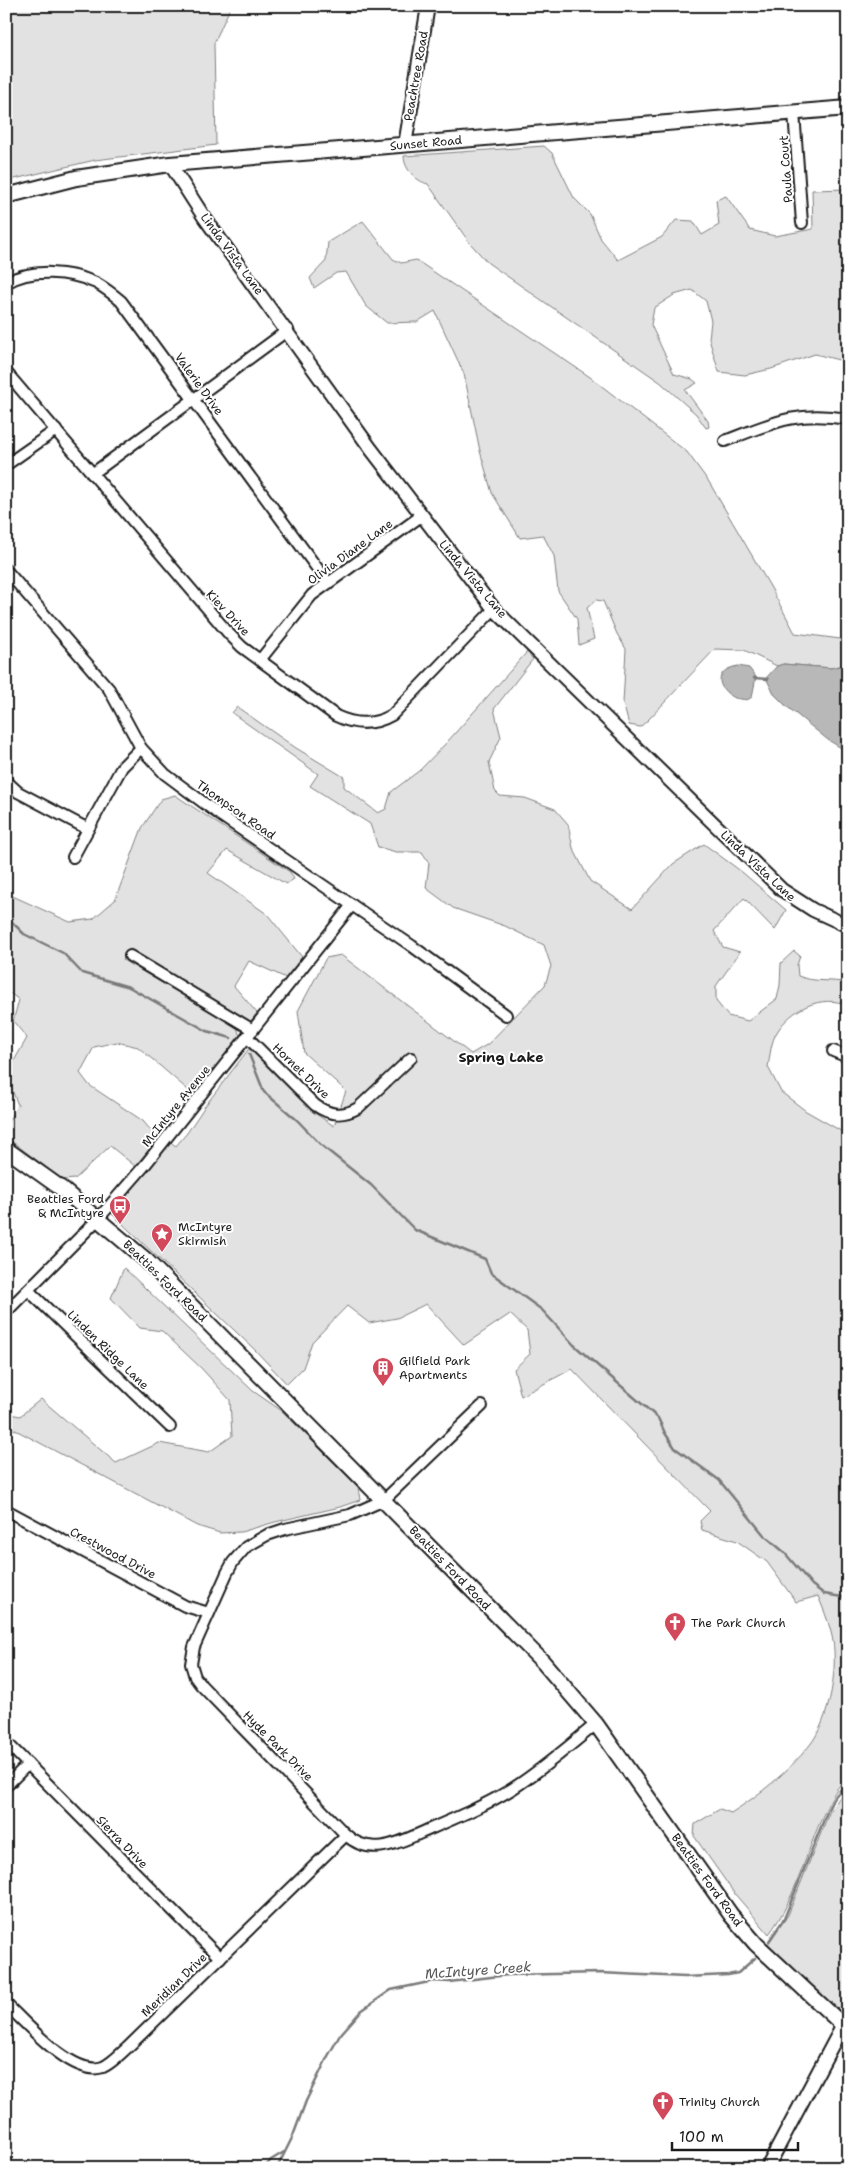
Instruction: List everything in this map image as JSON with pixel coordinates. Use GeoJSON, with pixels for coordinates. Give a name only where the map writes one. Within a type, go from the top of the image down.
{"type":"FeatureCollection","features":[{"type":"Feature","properties":{"kind":"main road","name":"Sunset Road"},"geometry":{"type":"LineString","coordinates":[[6,196],[76,178],[170,164],[848,108]]}},
{"type":"Feature","properties":{"kind":"main road","name":"Beatties Ford Road"},"geometry":{"type":"LineString","coordinates":[[6,1149],[62,1189],[98,1219],[187,1301],[543,1662],[596,1724],[731,1915],[756,1944],[845,2027]]}},
{"type":"Feature","properties":{"kind":"street","name":"Peachtree Road"},"geometry":{"type":"LineString","coordinates":[[405,145],[428,6]]}},
{"type":"Feature","properties":{"kind":"street","name":"Paula Court"},"geometry":{"type":"LineString","coordinates":[[794,112],[802,223]]}},
{"type":"Feature","properties":{"kind":"street","name":"Linda Vista Lane"},"geometry":{"type":"LineString","coordinates":[[170,164],[204,217],[288,330],[421,516],[494,608],[782,890],[805,906],[848,926]]}},
{"type":"Feature","properties":{"kind":"street","name":"Valerie Drive"},"geometry":{"type":"LineString","coordinates":[[6,283],[29,275],[45,274],[81,278],[97,284],[121,301],[328,583]]}},
{"type":"Feature","properties":{"kind":"street"},"geometry":{"type":"LineString","coordinates":[[92,474],[288,330]]}},
{"type":"Feature","properties":{"kind":"street","name":"Kiev Drive"},"geometry":{"type":"LineString","coordinates":[[6,372],[229,634],[260,660],[336,716],[349,722],[373,723],[384,720],[401,708],[494,608]]}},
{"type":"Feature","properties":{"kind":"street"},"geometry":{"type":"LineString","coordinates":[[725,441],[786,418],[825,415],[848,419]]}},
{"type":"Feature","properties":{"kind":"street"},"geometry":{"type":"LineString","coordinates":[[6,466],[56,430]]}},
{"type":"Feature","properties":{"kind":"street","name":"Olivia Diane Lane"},"geometry":{"type":"LineString","coordinates":[[260,660],[297,612],[312,596],[421,516]]}},
{"type":"Feature","properties":{"kind":"street","name":"Thompson Road"},"geometry":{"type":"LineString","coordinates":[[6,570],[109,689],[141,748],[178,785],[506,1014]]}},
{"type":"Feature","properties":{"kind":"street"},"geometry":{"type":"LineString","coordinates":[[73,857],[122,767],[141,748]]}},
{"type":"Feature","properties":{"kind":"street"},"geometry":{"type":"LineString","coordinates":[[6,781],[18,792],[88,829]]}},
{"type":"Feature","properties":{"kind":"street","name":"McIntyre Avenue"},"geometry":{"type":"LineString","coordinates":[[6,1312],[98,1219],[170,1135],[352,905]]}},
{"type":"Feature","properties":{"kind":"street","name":"Hornet Drive"},"geometry":{"type":"LineString","coordinates":[[130,956],[250,1034],[315,1105],[322,1110],[338,1114],[349,1113],[358,1108],[410,1058]]}},
{"type":"Feature","properties":{"kind":"street"},"geometry":{"type":"LineString","coordinates":[[833,1051],[848,1057]]}},
{"type":"Feature","properties":{"kind":"street","name":"Linden Ridge Lane"},"geometry":{"type":"LineString","coordinates":[[28,1290],[170,1427]]}},
{"type":"Feature","properties":{"kind":"street","name":"Hyde Park Drive"},"geometry":{"type":"LineString","coordinates":[[482,1406],[384,1500],[361,1512],[285,1529],[258,1539],[246,1547],[234,1562],[208,1614],[192,1657],[192,1671],[206,1690],[346,1835],[354,1842],[364,1846],[382,1846],[404,1840],[464,1815],[513,1788],[596,1724]]}},
{"type":"Feature","properties":{"kind":"street","name":"Crestwood Drive"},"geometry":{"type":"LineString","coordinates":[[6,1510],[185,1606],[208,1614]]}},
{"type":"Feature","properties":{"kind":"street","name":"Sierra Drive"},"geometry":{"type":"LineString","coordinates":[[6,1742],[220,1958]]}},
{"type":"Feature","properties":{"kind":"street"},"geometry":{"type":"LineString","coordinates":[[6,1786],[28,1764]]}},
{"type":"Feature","properties":{"kind":"street","name":"Meridian Drive"},"geometry":{"type":"LineString","coordinates":[[6,2004],[43,2040],[62,2055],[85,2066],[103,2067],[127,2048],[346,1835]]}},
{"type":"Feature","properties":{"kind":"street"},"geometry":{"type":"LineString","coordinates":[[767,2168],[845,2027]]}},
{"type":"Feature","properties":{"kind":"shaded area"},"geometry":{"type":"Polygon","coordinates":[[[6,6],[231,6],[214,43],[216,145],[95,160],[6,181],[6,6]]]}},
{"type":"Feature","properties":{"kind":"shaded area"},"geometry":{"type":"Polygon","coordinates":[[[544,146],[552,153],[574,198],[590,214],[601,239],[618,260],[662,237],[676,220],[693,221],[702,235],[719,225],[716,200],[726,196],[750,230],[775,236],[813,229],[812,190],[848,189],[848,365],[839,360],[815,354],[771,369],[745,375],[719,372],[709,339],[711,321],[706,301],[692,290],[674,295],[654,308],[651,325],[674,374],[692,379],[697,383],[685,390],[708,421],[709,427],[706,428],[696,414],[660,382],[488,263],[469,242],[428,184],[419,180],[408,170],[404,156],[544,146]]]}},
{"type":"Feature","properties":{"kind":"shaded area"},"geometry":{"type":"Polygon","coordinates":[[[363,221],[393,259],[401,263],[416,260],[590,377],[687,452],[709,482],[795,633],[848,640],[848,664],[831,668],[784,664],[777,666],[744,650],[715,649],[648,720],[640,727],[629,725],[623,703],[626,649],[617,634],[603,601],[596,600],[587,608],[594,639],[579,645],[577,619],[558,591],[554,556],[543,535],[520,538],[492,493],[480,451],[464,374],[435,311],[417,322],[387,323],[366,306],[346,272],[336,273],[314,288],[310,278],[326,261],[328,242],[363,221]]]}},
{"type":"Feature","properties":{"kind":"shaded area"},"geometry":{"type":"Polygon","coordinates":[[[527,652],[533,659],[494,709],[501,737],[489,762],[495,791],[500,796],[525,798],[555,809],[568,824],[573,848],[590,881],[632,909],[673,864],[704,844],[742,872],[786,910],[775,930],[744,898],[714,931],[723,947],[740,952],[716,986],[716,1001],[728,1016],[748,1021],[777,999],[781,963],[794,951],[800,956],[797,965],[798,976],[848,983],[848,1005],[827,1001],[817,1003],[798,1010],[783,1024],[773,1040],[768,1067],[781,1092],[806,1111],[848,1135],[848,1775],[827,1806],[794,1890],[769,1934],[734,1893],[694,1836],[695,1824],[720,1809],[731,1813],[752,1799],[792,1765],[816,1735],[828,1707],[834,1675],[834,1645],[827,1618],[818,1596],[796,1602],[767,1562],[737,1541],[702,1530],[700,1521],[710,1511],[572,1369],[521,1396],[514,1369],[530,1354],[527,1330],[510,1314],[464,1345],[426,1304],[397,1318],[369,1323],[347,1306],[312,1342],[303,1368],[287,1384],[255,1350],[110,1212],[170,1142],[176,1146],[251,1046],[313,1112],[334,1126],[346,1091],[304,1053],[298,1011],[326,958],[341,955],[471,1054],[488,1044],[545,985],[551,966],[544,945],[505,926],[453,908],[426,888],[429,863],[422,852],[396,852],[378,847],[370,824],[310,786],[318,774],[232,713],[237,707],[296,748],[344,777],[344,787],[378,813],[386,809],[391,792],[420,770],[527,652]]]}},
{"type":"Feature","properties":{"kind":"shaded area"},"geometry":{"type":"Polygon","coordinates":[[[783,664],[831,668],[848,664],[848,752],[828,740],[774,694],[766,678],[777,666],[783,664]]]}},
{"type":"Feature","properties":{"kind":"shaded area"},"geometry":{"type":"Polygon","coordinates":[[[738,666],[749,668],[756,677],[752,697],[747,700],[735,698],[728,694],[721,685],[721,675],[730,668],[738,666]]]}},
{"type":"Feature","properties":{"kind":"shaded area"},"geometry":{"type":"Polygon","coordinates":[[[175,795],[290,872],[294,879],[286,884],[227,850],[208,873],[267,914],[302,957],[286,978],[249,961],[234,986],[257,1013],[250,1022],[130,949],[123,960],[237,1027],[240,1037],[226,1059],[195,1096],[138,1047],[117,1042],[94,1047],[80,1073],[89,1085],[143,1121],[158,1139],[135,1166],[110,1146],[75,1179],[63,1180],[6,1137],[6,1125],[18,1105],[6,1075],[27,1038],[13,1021],[19,1000],[10,993],[6,997],[6,893],[70,922],[93,919],[115,900],[142,828],[161,799],[175,795]]]}},
{"type":"Feature","properties":{"kind":"shaded area"},"geometry":{"type":"Polygon","coordinates":[[[124,1268],[253,1391],[282,1411],[358,1487],[360,1500],[340,1507],[241,1532],[220,1533],[197,1526],[6,1425],[6,1413],[20,1416],[41,1399],[116,1463],[159,1443],[209,1452],[232,1436],[230,1400],[202,1369],[162,1331],[140,1328],[111,1298],[124,1268]]]}},
{"type":"Feature","properties":{"kind":"shaded area"},"geometry":{"type":"Polygon","coordinates":[[[848,1785],[848,2023],[766,1947],[788,1915],[829,1813],[848,1785]]]}},
{"type":"Feature","properties":{"kind":"waterway"},"geometry":{"type":"LineString","coordinates":[[754,678],[768,679]]}},
{"type":"Feature","properties":{"kind":"waterway"},"geometry":{"type":"LineString","coordinates":[[6,916],[24,934],[63,953],[82,973],[129,987],[207,1031],[231,1038]]}},
{"type":"Feature","properties":{"kind":"waterway"},"geometry":{"type":"LineString","coordinates":[[249,1054],[264,1092],[297,1120],[321,1145],[371,1185],[415,1230],[485,1259],[491,1273],[542,1310],[574,1345],[658,1418],[675,1448],[719,1480],[764,1535],[784,1552],[812,1585],[824,1594],[848,1598]]}},
{"type":"Feature","properties":{"kind":"waterway","name":"McIntyre Creek"},"geometry":{"type":"LineString","coordinates":[[769,1941],[784,1919],[833,1799],[848,1781]]}},
{"type":"Feature","properties":{"kind":"waterway","name":"McIntyre Creek"},"geometry":{"type":"LineString","coordinates":[[277,2168],[293,2136],[306,2101],[340,2035],[361,2011],[391,1990],[434,1981],[449,1982],[508,1975],[600,1973],[685,1977],[728,1975],[738,1973],[755,1958]]}},
{"type":"Feature","properties":{"kind":"waterway","name":"McIntyre Creek"},"geometry":{"type":"LineString","coordinates":[[264,2168],[271,2160],[284,2152]]}},
{"type":"Feature","properties":{"kind":"place","name":"Beatties Ford & McIntyre"},"geometry":{"type":"Point","coordinates":[120,1225]}},
{"type":"Feature","properties":{"kind":"place","name":"McIntyre Skirmish"},"geometry":{"type":"Point","coordinates":[162,1253]}},
{"type":"Feature","properties":{"kind":"place","name":"Gilfield Park Apartments"},"geometry":{"type":"Point","coordinates":[383,1387]}},
{"type":"Feature","properties":{"kind":"place","name":"The Park Church"},"geometry":{"type":"Point","coordinates":[675,1642]}},
{"type":"Feature","properties":{"kind":"place","name":"Trinity Church"},"geometry":{"type":"Point","coordinates":[663,2121]}},
{"type":"Feature","properties":{"kind":"district","name":"Spring Lake"},"geometry":{"type":"Point","coordinates":[501,1057]}}]}
